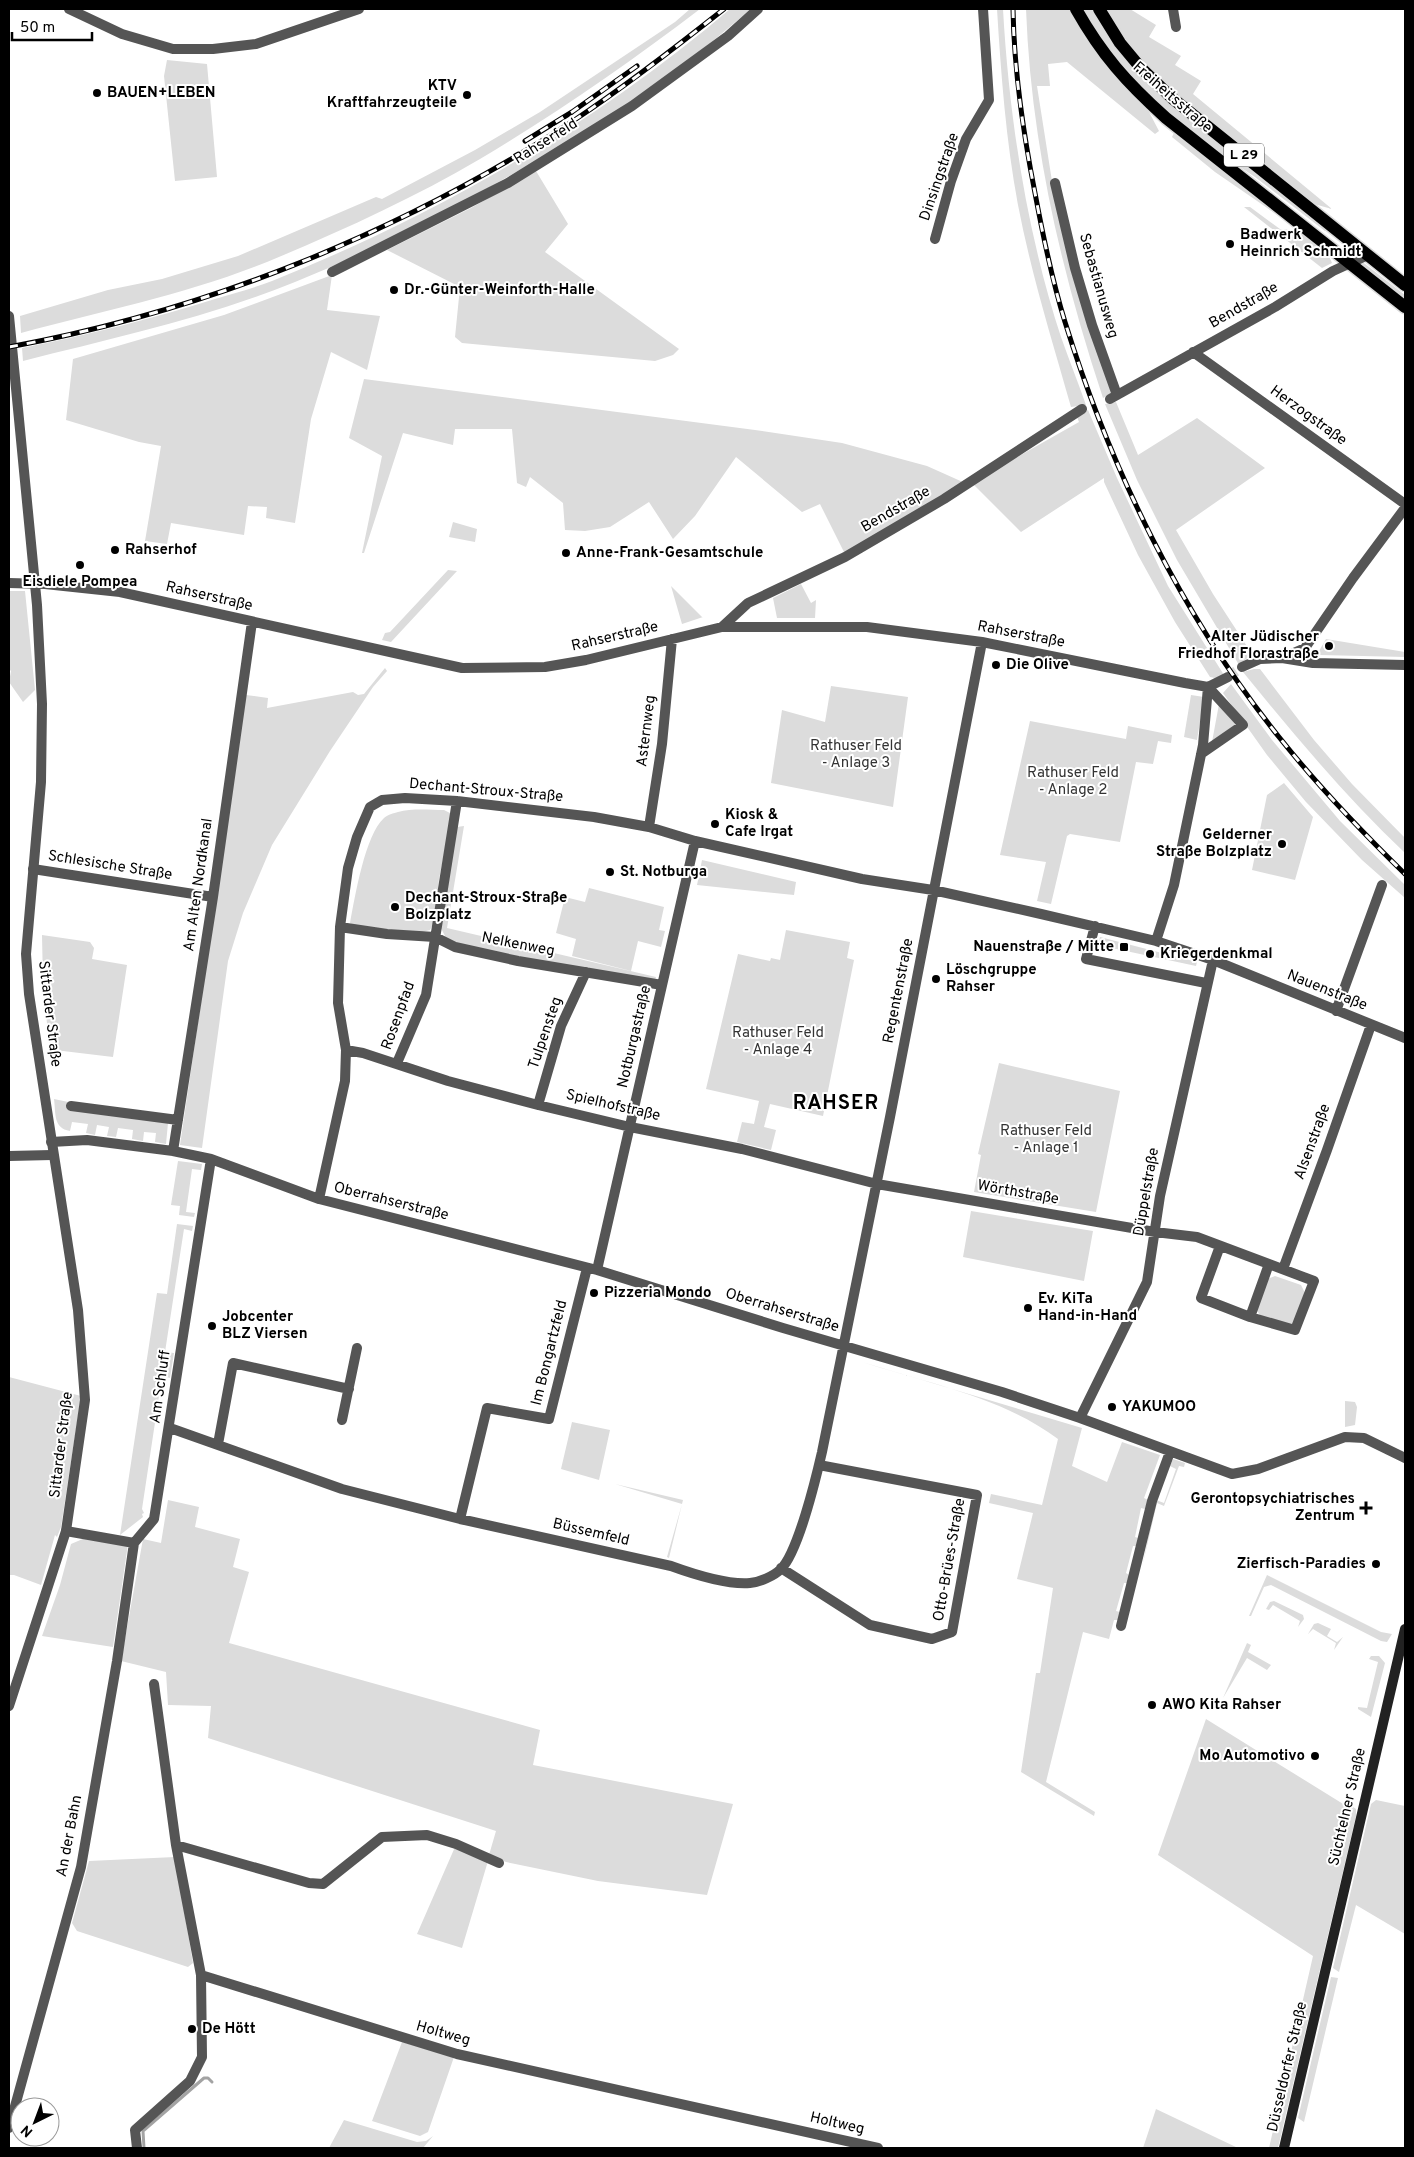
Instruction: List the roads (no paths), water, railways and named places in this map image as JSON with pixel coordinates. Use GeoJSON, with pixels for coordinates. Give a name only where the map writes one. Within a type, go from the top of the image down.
{"type":"FeatureCollection","features":[{"type":"Feature","properties":{"kind":"main road","name":"Freiheitsstraße"},"geometry":{"type":"LineString","coordinates":[[1076,9],[1092,37],[1115,69],[1140,95],[1166,118],[1405,307]]}},
{"type":"Feature","properties":{"kind":"main road","name":"Freiheitsstraße"},"geometry":{"type":"LineString","coordinates":[[1099,9],[1120,43],[1140,67],[1172,98],[1405,285]]}},
{"type":"Feature","properties":{"kind":"main road"},"geometry":{"type":"LineString","coordinates":[[1326,245],[1338,230]]}},
{"type":"Feature","properties":{"kind":"main road","name":"Süchtelner Straße"},"geometry":{"type":"LineString","coordinates":[[1320,1992],[1405,1629]]}},
{"type":"Feature","properties":{"kind":"main road","name":"Düsseldorfer Straße"},"geometry":{"type":"LineString","coordinates":[[1284,2148],[1320,1992]]}},
{"type":"Feature","properties":{"kind":"street"},"geometry":{"type":"LineString","coordinates":[[69,9],[122,34],[172,50],[213,49],[256,44],[359,9]]}},
{"type":"Feature","properties":{"kind":"street","name":"Rahserfeld"},"geometry":{"type":"LineString","coordinates":[[332,272],[508,182],[616,116],[728,36],[758,9]]}},
{"type":"Feature","properties":{"kind":"street","name":"Dinsingstraße"},"geometry":{"type":"LineString","coordinates":[[935,239],[951,181],[966,139],[989,100],[983,9]]}},
{"type":"Feature","properties":{"kind":"street"},"geometry":{"type":"LineString","coordinates":[[1173,9],[1176,27]]}},
{"type":"Feature","properties":{"kind":"street","name":"Sebastianusweg"},"geometry":{"type":"LineString","coordinates":[[1055,183],[1077,276],[1113,397]]}},
{"type":"Feature","properties":{"kind":"street","name":"Bendstraße"},"geometry":{"type":"LineString","coordinates":[[1113,397],[1275,307],[1348,263],[1368,255]]}},
{"type":"Feature","properties":{"kind":"street","name":"Sittarder Straße"},"geometry":{"type":"LineString","coordinates":[[9,316],[34,584],[41,695],[42,751],[26,954],[29,994],[52,1155],[78,1310],[85,1400],[66,1531],[9,1706]]}},
{"type":"Feature","properties":{"kind":"street","name":"Herzogstraße"},"geometry":{"type":"LineString","coordinates":[[1193,352],[1405,504]]}},
{"type":"Feature","properties":{"kind":"street","name":"Bendstraße"},"geometry":{"type":"LineString","coordinates":[[722,627],[748,603],[845,557],[944,499],[1082,409]]}},
{"type":"Feature","properties":{"kind":"street"},"geometry":{"type":"LineString","coordinates":[[1282,658],[1305,648],[1353,578],[1405,508]]}},
{"type":"Feature","properties":{"kind":"street","name":"Rahserstraße"},"geometry":{"type":"LineString","coordinates":[[9,584],[80,587],[120,592],[462,668],[545,667],[586,660],[722,627],[867,626],[982,642],[1208,687]]}},
{"type":"Feature","properties":{"kind":"street","name":"Am Alten Nordkanal"},"geometry":{"type":"LineString","coordinates":[[173,1151],[252,622]]}},
{"type":"Feature","properties":{"kind":"street","name":"Asternweg"},"geometry":{"type":"LineString","coordinates":[[649,827],[662,744],[672,639]]}},
{"type":"Feature","properties":{"kind":"street","name":"Regentenstraße"},"geometry":{"type":"LineString","coordinates":[[843,1346],[877,1184],[982,642]]}},
{"type":"Feature","properties":{"kind":"street"},"geometry":{"type":"LineString","coordinates":[[1242,667],[1260,660],[1282,658],[1313,663],[1405,665]]}},
{"type":"Feature","properties":{"kind":"street"},"geometry":{"type":"LineString","coordinates":[[1208,687],[1228,677]]}},
{"type":"Feature","properties":{"kind":"street"},"geometry":{"type":"LineString","coordinates":[[1201,754],[1243,725],[1208,687]]}},
{"type":"Feature","properties":{"kind":"street"},"geometry":{"type":"LineString","coordinates":[[1156,940],[1174,885],[1201,754],[1208,687]]}},
{"type":"Feature","properties":{"kind":"street","name":"Dechant-Stroux-Straße"},"geometry":{"type":"LineString","coordinates":[[319,1199],[346,1081],[346,1050],[338,1003],[340,927],[348,868],[357,837],[370,807],[382,800],[406,798],[457,801],[594,817],[649,827],[695,841],[862,879],[933,890]]}},
{"type":"Feature","properties":{"kind":"street","name":"Rosenpfad"},"geometry":{"type":"LineString","coordinates":[[397,1063],[426,995],[457,801]]}},
{"type":"Feature","properties":{"kind":"street","name":"Notburgastraße"},"geometry":{"type":"LineString","coordinates":[[592,1269],[630,1127],[695,841]]}},
{"type":"Feature","properties":{"kind":"street","name":"Schlesische Straße"},"geometry":{"type":"LineString","coordinates":[[33,869],[212,897]]}},
{"type":"Feature","properties":{"kind":"street"},"geometry":{"type":"LineString","coordinates":[[1336,1011],[1382,885]]}},
{"type":"Feature","properties":{"kind":"street","name":"Nauenstraße"},"geometry":{"type":"LineString","coordinates":[[933,890],[1156,940],[1213,960],[1405,1038]]}},
{"type":"Feature","properties":{"kind":"street"},"geometry":{"type":"LineString","coordinates":[[1095,926],[1086,959],[1206,983]]}},
{"type":"Feature","properties":{"kind":"street","name":"Nelkenweg"},"geometry":{"type":"LineString","coordinates":[[340,927],[387,934],[435,937],[455,947],[518,961],[662,985]]}},
{"type":"Feature","properties":{"kind":"street","name":"Düppelstraße"},"geometry":{"type":"LineString","coordinates":[[1080,1418],[1147,1282],[1160,1196],[1206,983],[1213,960]]}},
{"type":"Feature","properties":{"kind":"street","name":"Tulpensteg"},"geometry":{"type":"LineString","coordinates":[[538,1105],[561,1026],[586,972]]}},
{"type":"Feature","properties":{"kind":"street","name":"Alsenstraße"},"geometry":{"type":"LineString","coordinates":[[1283,1269],[1370,1025]]}},
{"type":"Feature","properties":{"kind":"street","name":"Spielhofstraße"},"geometry":{"type":"LineString","coordinates":[[346,1050],[363,1053],[448,1081],[538,1105],[630,1127],[742,1149],[877,1184]]}},
{"type":"Feature","properties":{"kind":"street"},"geometry":{"type":"LineString","coordinates":[[72,1106],[178,1120]]}},
{"type":"Feature","properties":{"kind":"street","name":"Oberrahserstraße"},"geometry":{"type":"LineString","coordinates":[[51,1142],[87,1140],[173,1151],[211,1159],[319,1199],[592,1269],[843,1346],[1002,1392],[1080,1418],[1232,1474],[1258,1469],[1345,1437],[1364,1438],[1405,1458]]}},
{"type":"Feature","properties":{"kind":"street"},"geometry":{"type":"LineString","coordinates":[[9,1156],[52,1155]]}},
{"type":"Feature","properties":{"kind":"street","name":"Am Schluff"},"geometry":{"type":"LineString","coordinates":[[134,1543],[154,1519],[170,1428],[211,1159]]}},
{"type":"Feature","properties":{"kind":"street","name":"Wörthstraße"},"geometry":{"type":"LineString","coordinates":[[877,1184],[1155,1232]]}},
{"type":"Feature","properties":{"kind":"street"},"geometry":{"type":"LineString","coordinates":[[1155,1232],[1197,1237],[1314,1281],[1295,1330],[1250,1317],[1200,1298],[1220,1246]]}},
{"type":"Feature","properties":{"kind":"street"},"geometry":{"type":"LineString","coordinates":[[1250,1317],[1269,1264]]}},
{"type":"Feature","properties":{"kind":"street","name":"Im Bongartzfeld"},"geometry":{"type":"LineString","coordinates":[[460,1519],[487,1408],[549,1419],[592,1269]]}},
{"type":"Feature","properties":{"kind":"street"},"geometry":{"type":"LineString","coordinates":[[781,1568],[791,1552],[809,1502],[819,1465],[843,1346]]}},
{"type":"Feature","properties":{"kind":"street"},"geometry":{"type":"LineString","coordinates":[[342,1420],[357,1348]]}},
{"type":"Feature","properties":{"kind":"street"},"geometry":{"type":"LineString","coordinates":[[218,1444],[234,1363],[349,1389]]}},
{"type":"Feature","properties":{"kind":"street","name":"Büssemfeld"},"geometry":{"type":"LineString","coordinates":[[170,1428],[342,1488],[460,1519],[671,1566],[691,1573],[735,1583],[751,1583],[765,1579],[781,1568]]}},
{"type":"Feature","properties":{"kind":"street"},"geometry":{"type":"LineString","coordinates":[[1120,1626],[1152,1501],[1170,1452]]}},
{"type":"Feature","properties":{"kind":"street","name":"Otto-Brües-Straße"},"geometry":{"type":"LineString","coordinates":[[781,1568],[870,1625],[932,1639],[952,1632],[977,1495],[819,1465]]}},
{"type":"Feature","properties":{"kind":"street"},"geometry":{"type":"LineString","coordinates":[[66,1531],[134,1543]]}},
{"type":"Feature","properties":{"kind":"street","name":"An der Bahn"},"geometry":{"type":"LineString","coordinates":[[9,2128],[81,1867],[117,1661],[134,1543]]}},
{"type":"Feature","properties":{"kind":"street"},"geometry":{"type":"LineString","coordinates":[[137,2148],[135,2130],[190,2081],[202,2057],[201,1975],[176,1845],[154,1684]]}},
{"type":"Feature","properties":{"kind":"street"},"geometry":{"type":"LineString","coordinates":[[176,1845],[309,1883],[323,1884],[382,1837],[427,1835],[456,1844],[499,1863]]}},
{"type":"Feature","properties":{"kind":"street","name":"Holtweg"},"geometry":{"type":"LineString","coordinates":[[201,1975],[457,2054],[878,2148]]}},
{"type":"Feature","properties":{"kind":"waterway"},"geometry":{"type":"LineString","coordinates":[[144,2148],[143,2131],[204,2078],[208,2078],[212,2082]]}},
{"type":"Feature","properties":{"kind":"tunnel"},"geometry":{"type":"LineString","coordinates":[[1228,677],[1242,667]]}},
{"type":"Feature","properties":{"kind":"railway"},"geometry":{"type":"LineString","coordinates":[[9,347],[159,312],[232,288],[304,261],[374,231],[443,197],[511,159],[576,119],[651,66],[724,9]]}},
{"type":"Feature","properties":{"kind":"railway"},"geometry":{"type":"LineString","coordinates":[[1013,9],[1015,55],[1023,124],[1052,274],[1083,377],[1127,486],[1181,592],[1211,642],[1244,690],[1279,737],[1324,791],[1405,874]]}},
{"type":"Feature","properties":{"kind":"railway"},"geometry":{"type":"LineString","coordinates":[[525,141],[572,112],[637,66]]}},
{"type":"Feature","properties":{"kind":"place","name":"BAUEN+LEBEN"},"geometry":{"type":"Point","coordinates":[97,93]}},
{"type":"Feature","properties":{"kind":"place","name":"KTV Kraftfahrzeugteile"},"geometry":{"type":"Point","coordinates":[467,95]}},
{"type":"Feature","properties":{"kind":"place","name":"Badwerk Heinrich Schmidt"},"geometry":{"type":"Point","coordinates":[1230,244]}},
{"type":"Feature","properties":{"kind":"place","name":"Dr.-Günter-Weinforth-Halle"},"geometry":{"type":"Point","coordinates":[394,290]}},
{"type":"Feature","properties":{"kind":"place","name":"Rahserhof"},"geometry":{"type":"Point","coordinates":[115,550]}},
{"type":"Feature","properties":{"kind":"place","name":"Anne-Frank-Gesamtschule"},"geometry":{"type":"Point","coordinates":[566,553]}},
{"type":"Feature","properties":{"kind":"place","name":"Eisdiele Pompea"},"geometry":{"type":"Point","coordinates":[80,565]}},
{"type":"Feature","properties":{"kind":"place","name":"Alter Jüdischer Friedhof Florastraße"},"geometry":{"type":"Point","coordinates":[1329,646]}},
{"type":"Feature","properties":{"kind":"place","name":"Die Olive"},"geometry":{"type":"Point","coordinates":[996,665]}},
{"type":"Feature","properties":{"kind":"place","name":"Kiosk & Cafe Irgat"},"geometry":{"type":"Point","coordinates":[715,824]}},
{"type":"Feature","properties":{"kind":"place","name":"Gelderner Straße Bolzplatz"},"geometry":{"type":"Point","coordinates":[1282,844]}},
{"type":"Feature","properties":{"kind":"place","name":"St. Notburga"},"geometry":{"type":"Point","coordinates":[610,872]}},
{"type":"Feature","properties":{"kind":"place","name":"Dechant-Stroux-Straße Bolzplatz"},"geometry":{"type":"Point","coordinates":[395,907]}},
{"type":"Feature","properties":{"kind":"place","name":"Nauenstraße / Mitte"},"geometry":{"type":"Point","coordinates":[1124,947]}},
{"type":"Feature","properties":{"kind":"place","name":"Kriegerdenkmal"},"geometry":{"type":"Point","coordinates":[1150,954]}},
{"type":"Feature","properties":{"kind":"place","name":"Löschgruppe Rahser"},"geometry":{"type":"Point","coordinates":[936,979]}},
{"type":"Feature","properties":{"kind":"place","name":"Pizzeria Mondo"},"geometry":{"type":"Point","coordinates":[594,1293]}},
{"type":"Feature","properties":{"kind":"place","name":"Ev. KiTa Hand-in-Hand"},"geometry":{"type":"Point","coordinates":[1028,1308]}},
{"type":"Feature","properties":{"kind":"place","name":"Jobcenter BLZ Viersen"},"geometry":{"type":"Point","coordinates":[212,1326]}},
{"type":"Feature","properties":{"kind":"place","name":"YAKUMOO"},"geometry":{"type":"Point","coordinates":[1112,1407]}},
{"type":"Feature","properties":{"kind":"place","name":"Gerontopsychiatrisches Zentrum"},"geometry":{"type":"Point","coordinates":[1366,1508]}},
{"type":"Feature","properties":{"kind":"place","name":"Zierfisch-Paradies"},"geometry":{"type":"Point","coordinates":[1376,1564]}},
{"type":"Feature","properties":{"kind":"place","name":"AWO Kita Rahser"},"geometry":{"type":"Point","coordinates":[1152,1705]}},
{"type":"Feature","properties":{"kind":"place","name":"Mo Automotivo"},"geometry":{"type":"Point","coordinates":[1315,1756]}},
{"type":"Feature","properties":{"kind":"place","name":"De Hött"},"geometry":{"type":"Point","coordinates":[192,2029]}},
{"type":"Feature","properties":{"kind":"district","name":"RAHSER"},"geometry":{"type":"Point","coordinates":[836,1104]}},
{"type":"Feature","properties":{"kind":"park label","name":"Rathuser Feld - Anlage 3"},"geometry":{"type":"Point","coordinates":[856,754]}},
{"type":"Feature","properties":{"kind":"park label","name":"Rathuser Feld - Anlage 2"},"geometry":{"type":"Point","coordinates":[1073,782]}},
{"type":"Feature","properties":{"kind":"park label","name":"Rathuser Feld - Anlage 4"},"geometry":{"type":"Point","coordinates":[778,1042]}},
{"type":"Feature","properties":{"kind":"park label","name":"Rathuser Feld - Anlage 1"},"geometry":{"type":"Point","coordinates":[1046,1140]}}]}
